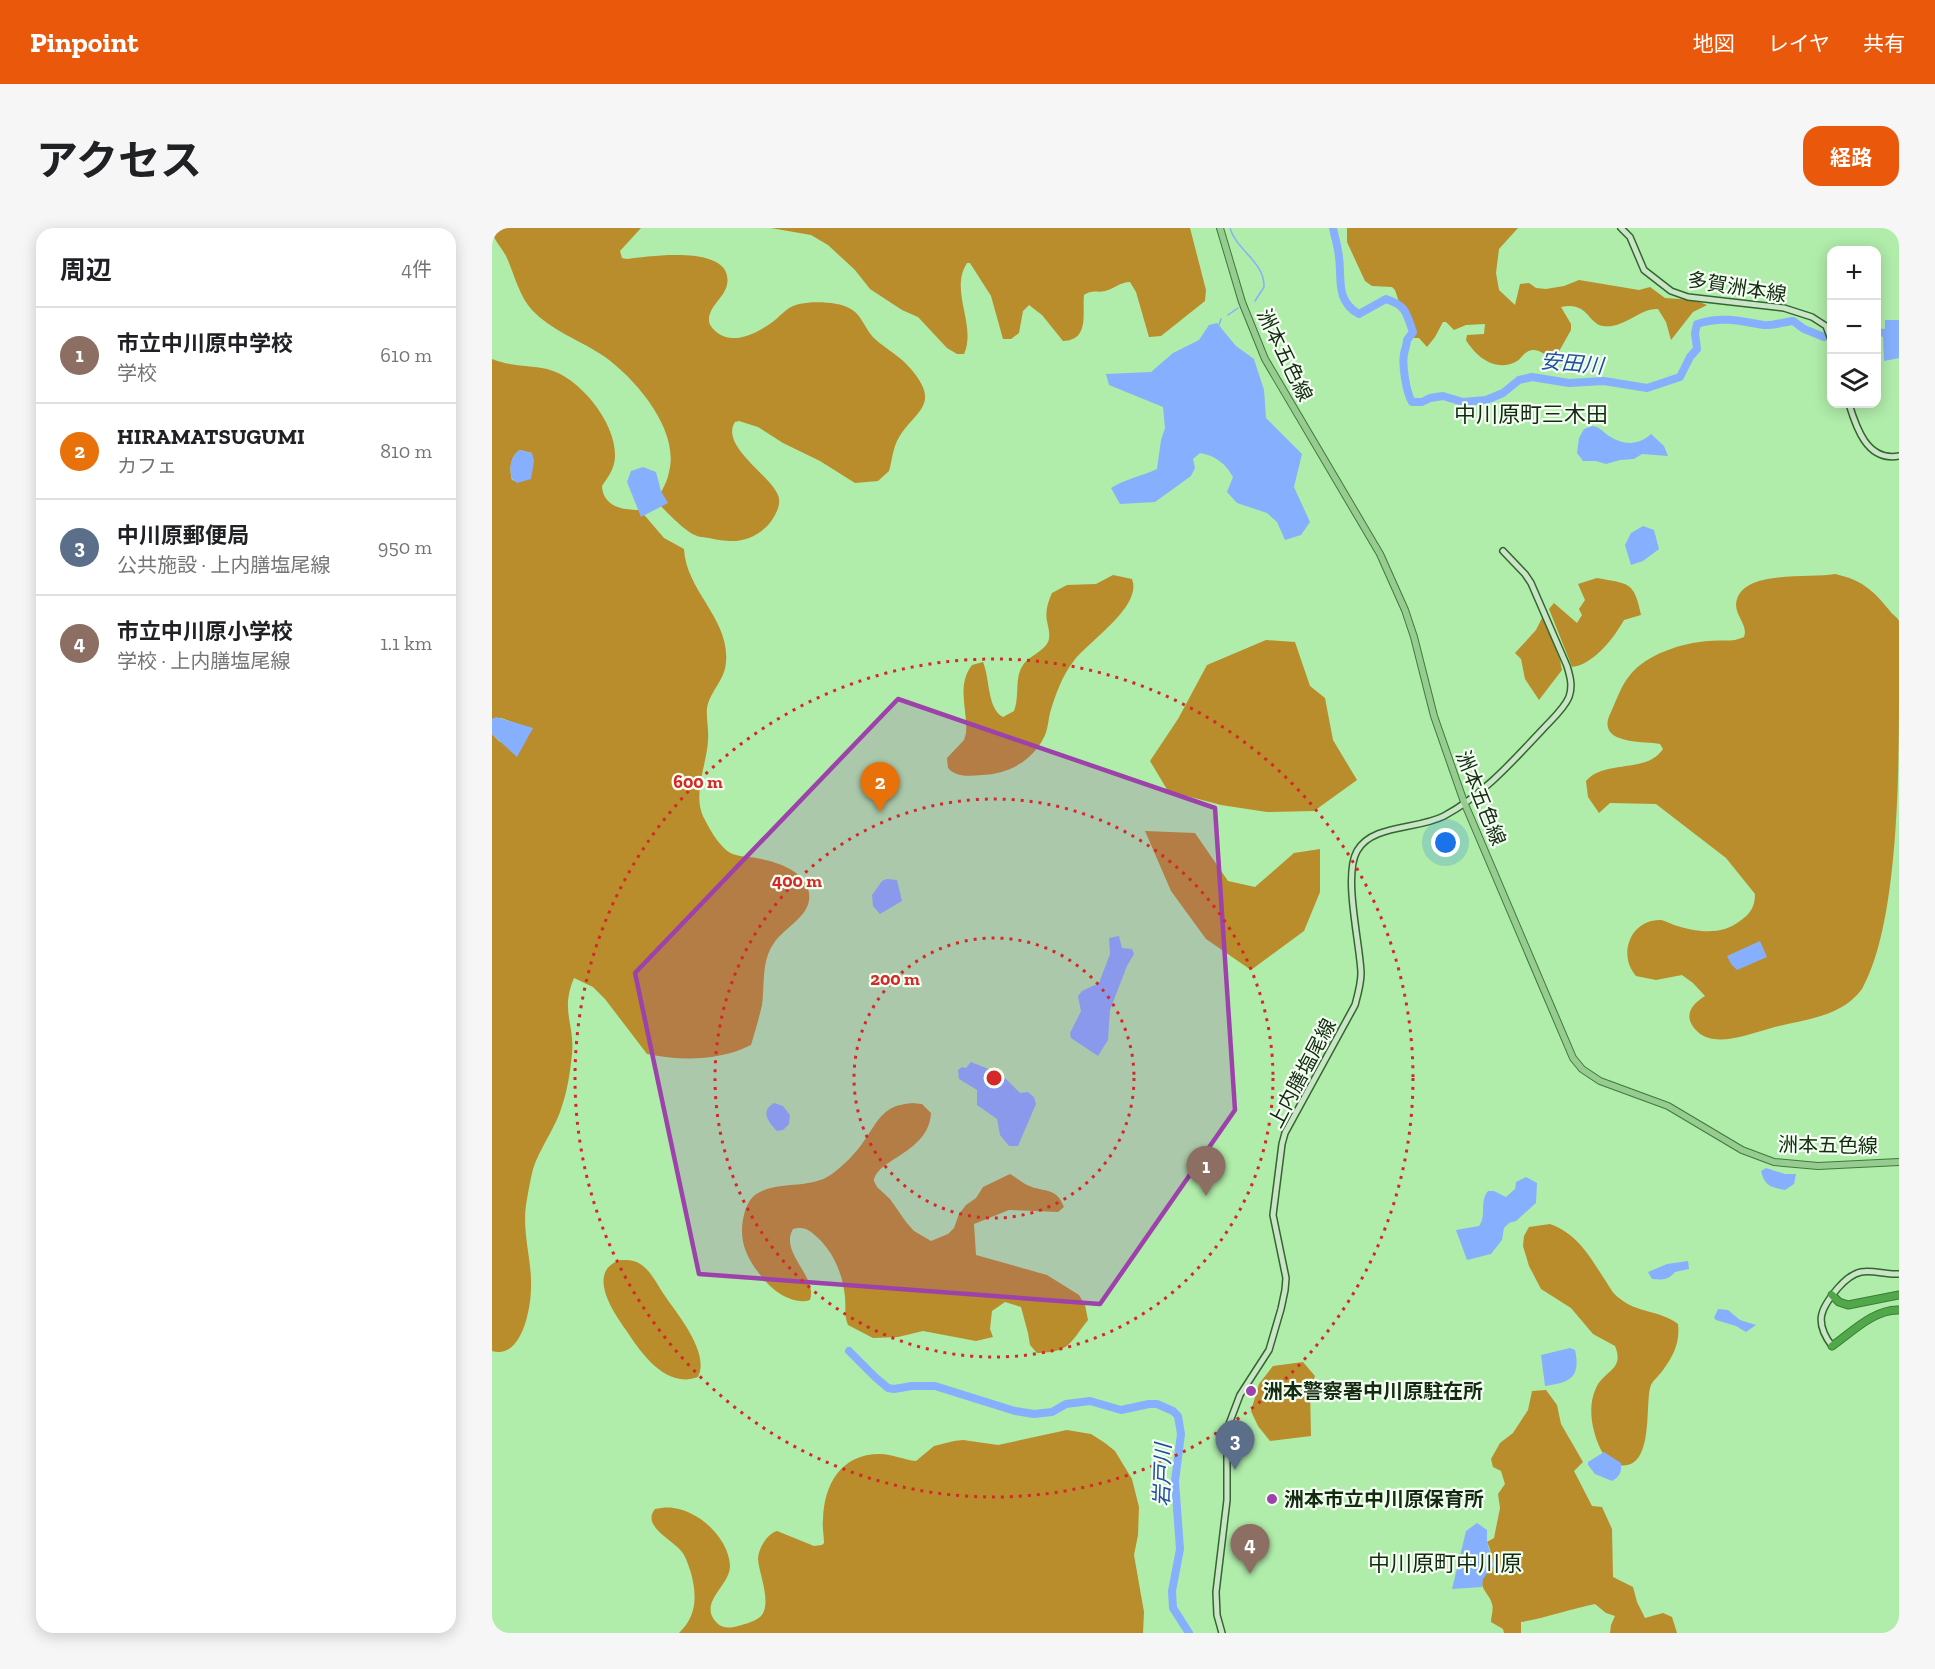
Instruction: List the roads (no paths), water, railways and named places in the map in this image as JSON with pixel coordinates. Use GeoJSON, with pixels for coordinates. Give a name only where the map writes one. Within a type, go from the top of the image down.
{"type":"FeatureCollection","features":[{"type":"Feature","properties":{"kind":"highway"},"geometry":{"type":"LineString","coordinates":[[1832,1295],[1839,1302],[1848,1305],[1899,1295]]}},
{"type":"Feature","properties":{"kind":"highway"},"geometry":{"type":"LineString","coordinates":[[1832,1346],[1878,1314],[1899,1310]]}},
{"type":"Feature","properties":{"kind":"main road","name":"洲本五色線"},"geometry":{"type":"LineString","coordinates":[[1220,228],[1239,294],[1265,359],[1375,545],[1399,594],[1414,637],[1441,738],[1464,802],[1573,1058],[1582,1069],[1604,1083],[1668,1106],[1742,1150],[1774,1162],[1801,1166],[1899,1162]]}},
{"type":"Feature","properties":{"kind":"main road","name":"多賀洲本線"},"geometry":{"type":"LineString","coordinates":[[1621,228],[1630,237],[1644,270],[1671,291],[1688,297],[1784,308],[1812,316],[1827,329]]}},
{"type":"Feature","properties":{"kind":"main road"},"geometry":{"type":"LineString","coordinates":[[1850,408],[1866,445],[1884,455],[1899,456]]}},
{"type":"Feature","properties":{"kind":"main road","name":"上内膳塩尾線"},"geometry":{"type":"LineString","coordinates":[[1222,1633],[1215,1600],[1227,1500],[1229,1424],[1240,1395],[1269,1350],[1281,1309],[1286,1278],[1273,1215],[1285,1133],[1355,1005],[1360,983],[1353,908],[1354,859],[1361,845],[1374,834],[1426,823],[1443,816],[1489,784],[1563,707],[1570,691],[1571,680],[1567,666],[1531,583],[1503,551]]}},
{"type":"Feature","properties":{"kind":"main road"},"geometry":{"type":"LineString","coordinates":[[1832,1346],[1823,1333],[1821,1320],[1824,1307],[1832,1295],[1847,1279],[1858,1273],[1899,1274]]}},
{"type":"Feature","properties":{"kind":"water"},"geometry":{"type":"Polygon","coordinates":[[[1885,320],[1899,320],[1899,358],[1884,361],[1881,329],[1885,329],[1885,320]]]}},
{"type":"Feature","properties":{"kind":"water"},"geometry":{"type":"Polygon","coordinates":[[[1217,323],[1236,346],[1254,359],[1264,390],[1266,418],[1302,454],[1294,487],[1310,522],[1301,535],[1285,540],[1277,522],[1267,513],[1237,503],[1227,492],[1233,477],[1230,472],[1220,461],[1206,454],[1200,453],[1193,459],[1195,468],[1191,476],[1155,502],[1120,504],[1111,488],[1157,469],[1165,428],[1163,407],[1109,385],[1106,374],[1151,372],[1173,353],[1199,340],[1209,325],[1217,323]]]}},
{"type":"Feature","properties":{"kind":"water"},"geometry":{"type":"Polygon","coordinates":[[[1592,426],[1599,428],[1614,439],[1630,443],[1641,441],[1651,434],[1664,446],[1668,456],[1642,454],[1634,459],[1606,464],[1583,461],[1577,453],[1579,438],[1584,429],[1592,426]]]}},
{"type":"Feature","properties":{"kind":"water"},"geometry":{"type":"Polygon","coordinates":[[[520,450],[532,453],[534,461],[531,479],[517,483],[512,479],[511,467],[514,455],[520,450]]]}},
{"type":"Feature","properties":{"kind":"water"},"geometry":{"type":"Polygon","coordinates":[[[643,467],[656,472],[661,491],[668,503],[641,517],[627,482],[631,471],[643,467]]]}},
{"type":"Feature","properties":{"kind":"water"},"geometry":{"type":"Polygon","coordinates":[[[1643,526],[1654,530],[1659,549],[1643,561],[1631,565],[1625,545],[1631,533],[1643,526]]]}},
{"type":"Feature","properties":{"kind":"water"},"geometry":{"type":"Polygon","coordinates":[[[496,717],[533,728],[517,757],[492,734],[492,719],[496,717]]]}},
{"type":"Feature","properties":{"kind":"water"},"geometry":{"type":"Polygon","coordinates":[[[897,880],[902,901],[880,914],[873,906],[872,895],[882,881],[897,880]]]}},
{"type":"Feature","properties":{"kind":"water"},"geometry":{"type":"Polygon","coordinates":[[[1119,936],[1122,948],[1132,949],[1134,954],[1110,1010],[1108,1040],[1098,1056],[1071,1038],[1070,1033],[1081,1011],[1078,996],[1082,991],[1099,983],[1110,954],[1109,938],[1119,936]]]}},
{"type":"Feature","properties":{"kind":"water"},"geometry":{"type":"Polygon","coordinates":[[[1760,941],[1767,957],[1737,970],[1731,964],[1727,956],[1760,941]]]}},
{"type":"Feature","properties":{"kind":"water"},"geometry":{"type":"Polygon","coordinates":[[[971,1062],[1001,1074],[1020,1093],[1028,1092],[1034,1097],[1036,1104],[1018,1146],[1009,1146],[1000,1135],[997,1119],[977,1105],[977,1090],[959,1079],[958,1070],[962,1067],[966,1068],[971,1062]]]}},
{"type":"Feature","properties":{"kind":"water"},"geometry":{"type":"Polygon","coordinates":[[[774,1103],[783,1106],[790,1115],[789,1124],[783,1130],[777,1131],[767,1117],[767,1109],[774,1103]]]}},
{"type":"Feature","properties":{"kind":"water"},"geometry":{"type":"Polygon","coordinates":[[[1766,1168],[1785,1174],[1796,1174],[1794,1184],[1785,1190],[1769,1185],[1764,1180],[1761,1171],[1766,1168]]]}},
{"type":"Feature","properties":{"kind":"water"},"geometry":{"type":"Polygon","coordinates":[[[1526,1177],[1537,1183],[1536,1203],[1516,1221],[1504,1228],[1502,1240],[1491,1254],[1467,1260],[1456,1230],[1479,1226],[1483,1217],[1485,1195],[1488,1191],[1494,1191],[1506,1197],[1515,1189],[1516,1182],[1526,1177]]]}},
{"type":"Feature","properties":{"kind":"water"},"geometry":{"type":"Polygon","coordinates":[[[1688,1261],[1689,1269],[1675,1272],[1665,1279],[1652,1279],[1648,1272],[1667,1264],[1688,1261]]]}},
{"type":"Feature","properties":{"kind":"water"},"geometry":{"type":"Polygon","coordinates":[[[1718,1309],[1728,1310],[1740,1320],[1756,1325],[1746,1332],[1736,1326],[1716,1320],[1714,1318],[1718,1309]]]}},
{"type":"Feature","properties":{"kind":"water"},"geometry":{"type":"Polygon","coordinates":[[[1570,1348],[1575,1350],[1575,1373],[1561,1383],[1545,1386],[1541,1355],[1570,1348]]]}},
{"type":"Feature","properties":{"kind":"water"},"geometry":{"type":"Polygon","coordinates":[[[1604,1452],[1621,1463],[1620,1474],[1612,1481],[1595,1474],[1588,1465],[1588,1462],[1604,1452]]]}},
{"type":"Feature","properties":{"kind":"water"},"geometry":{"type":"Polygon","coordinates":[[[1477,1523],[1487,1530],[1487,1542],[1494,1565],[1483,1579],[1482,1587],[1452,1589],[1466,1531],[1477,1523]]]}},
{"type":"Feature","properties":{"kind":"waterway"},"geometry":{"type":"LineString","coordinates":[[1230,228],[1233,236],[1255,263],[1263,278],[1264,287],[1255,301]]}},
{"type":"Feature","properties":{"kind":"waterway","name":"安田川"},"geometry":{"type":"LineString","coordinates":[[1333,228],[1339,253],[1341,288],[1346,303],[1351,309],[1359,314],[1386,299],[1398,304],[1407,315],[1413,332],[1407,340],[1404,365],[1406,385],[1412,402],[1422,402],[1443,396],[1463,402],[1486,400],[1503,393],[1519,380],[1532,377],[1569,383],[1604,381],[1647,388],[1680,377],[1690,357],[1697,349],[1695,333],[1697,324],[1715,320],[1767,325],[1793,321],[1804,329],[1824,337]]}},
{"type":"Feature","properties":{"kind":"waterway"},"geometry":{"type":"LineString","coordinates":[[1228,315],[1238,308]]}},
{"type":"Feature","properties":{"kind":"waterway"},"geometry":{"type":"LineString","coordinates":[[1219,325],[1221,319]]}},
{"type":"Feature","properties":{"kind":"waterway","name":"岩戸川"},"geometry":{"type":"LineString","coordinates":[[849,1351],[888,1388],[935,1386],[1015,1411],[1034,1414],[1052,1412],[1066,1404],[1090,1401],[1121,1410],[1157,1404],[1173,1411],[1178,1416],[1181,1434],[1175,1481],[1180,1549],[1172,1591],[1173,1608],[1189,1633]]}},
{"type":"Feature","properties":{"kind":"place","name":"HIRAMATSUGUMI"},"geometry":{"type":"Point","coordinates":[880,812]}},
{"type":"Feature","properties":{"kind":"place","name":"市立中川原中学校"},"geometry":{"type":"Point","coordinates":[1206,1196]}},
{"type":"Feature","properties":{"kind":"place","name":"洲本警察署中川原駐在所"},"geometry":{"type":"Point","coordinates":[1251,1391]}},
{"type":"Feature","properties":{"kind":"place","name":"中川原郵便局"},"geometry":{"type":"Point","coordinates":[1235,1470]}},
{"type":"Feature","properties":{"kind":"place","name":"洲本市立中川原保育所"},"geometry":{"type":"Point","coordinates":[1272,1499]}},
{"type":"Feature","properties":{"kind":"place","name":"市立中川原小学校"},"geometry":{"type":"Point","coordinates":[1250,1574]}},
{"type":"Feature","properties":{"kind":"district","name":"中川原町三木田"},"geometry":{"type":"Point","coordinates":[1531,414]}},
{"type":"Feature","properties":{"kind":"district","name":"中川原町中川原"},"geometry":{"type":"Point","coordinates":[1445,1563]}}]}
